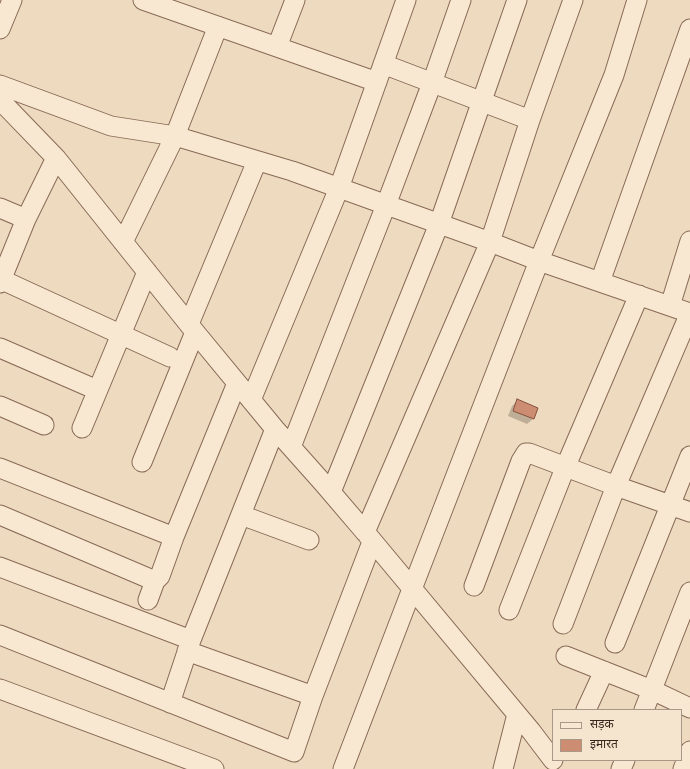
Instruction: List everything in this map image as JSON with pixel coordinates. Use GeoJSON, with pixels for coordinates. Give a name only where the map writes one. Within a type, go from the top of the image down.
{"type":"FeatureCollection","features":[{"type":"Feature","properties":{"kind":"street"},"geometry":{"type":"LineString","coordinates":[[0,28],[12,0]]}},
{"type":"Feature","properties":{"kind":"street"},"geometry":{"type":"LineString","coordinates":[[143,0],[377,82]]}},
{"type":"Feature","properties":{"kind":"street"},"geometry":{"type":"LineString","coordinates":[[277,47],[295,0]]}},
{"type":"Feature","properties":{"kind":"street"},"geometry":{"type":"LineString","coordinates":[[251,400],[339,188],[406,0]]}},
{"type":"Feature","properties":{"kind":"street"},"geometry":{"type":"LineString","coordinates":[[291,447],[386,205],[432,83],[460,0]]}},
{"type":"Feature","properties":{"kind":"street"},"geometry":{"type":"LineString","coordinates":[[331,492],[439,224],[517,0]]}},
{"type":"Feature","properties":{"kind":"street"},"geometry":{"type":"LineString","coordinates":[[0,635],[294,752],[368,537],[490,242],[530,120],[573,0]]}},
{"type":"Feature","properties":{"kind":"street"},"geometry":{"type":"LineString","coordinates":[[343,769],[540,261],[614,75],[637,0]]}},
{"type":"Feature","properties":{"kind":"street"},"geometry":{"type":"LineString","coordinates":[[123,242],[175,136],[218,26]]}},
{"type":"Feature","properties":{"kind":"street"},"geometry":{"type":"LineString","coordinates":[[600,282],[690,29]]}},
{"type":"Feature","properties":{"kind":"street"},"geometry":{"type":"LineString","coordinates":[[383,64],[530,120]]}},
{"type":"Feature","properties":{"kind":"street"},"geometry":{"type":"LineString","coordinates":[[0,85],[111,126],[175,136],[292,171],[540,261],[690,313],[616,486],[563,624]]}},
{"type":"Feature","properties":{"kind":"street"},"geometry":{"type":"LineString","coordinates":[[0,100],[56,158],[251,400],[331,492],[517,714],[552,759]]}},
{"type":"Feature","properties":{"kind":"street"},"geometry":{"type":"LineString","coordinates":[[56,158],[26,219],[0,281],[170,357]]}},
{"type":"Feature","properties":{"kind":"street"},"geometry":{"type":"LineString","coordinates":[[142,462],[257,161]]}},
{"type":"Feature","properties":{"kind":"street"},"geometry":{"type":"LineString","coordinates":[[0,208],[26,219]]}},
{"type":"Feature","properties":{"kind":"street"},"geometry":{"type":"LineString","coordinates":[[670,306],[690,241]]}},
{"type":"Feature","properties":{"kind":"street"},"geometry":{"type":"LineString","coordinates":[[82,428],[147,272]]}},
{"type":"Feature","properties":{"kind":"street"},"geometry":{"type":"LineString","coordinates":[[509,610],[565,468],[639,295]]}},
{"type":"Feature","properties":{"kind":"street"},"geometry":{"type":"LineString","coordinates":[[0,348],[98,390]]}},
{"type":"Feature","properties":{"kind":"street"},"geometry":{"type":"LineString","coordinates":[[148,600],[155,581],[160,576],[174,537],[237,383]]}},
{"type":"Feature","properties":{"kind":"street"},"geometry":{"type":"LineString","coordinates":[[0,406],[44,425]]}},
{"type":"Feature","properties":{"kind":"street"},"geometry":{"type":"LineString","coordinates":[[170,703],[189,645],[275,429]]}},
{"type":"Feature","properties":{"kind":"street"},"geometry":{"type":"LineString","coordinates":[[474,586],[521,461],[526,454],[529,453],[565,468],[690,512]]}},
{"type":"Feature","properties":{"kind":"street"},"geometry":{"type":"LineString","coordinates":[[615,643],[690,456]]}},
{"type":"Feature","properties":{"kind":"street"},"geometry":{"type":"LineString","coordinates":[[0,468],[174,537]]}},
{"type":"Feature","properties":{"kind":"street"},"geometry":{"type":"LineString","coordinates":[[0,515],[155,581]]}},
{"type":"Feature","properties":{"kind":"street"},"geometry":{"type":"LineString","coordinates":[[241,515],[309,540]]}},
{"type":"Feature","properties":{"kind":"street"},"geometry":{"type":"LineString","coordinates":[[0,567],[313,696]]}},
{"type":"Feature","properties":{"kind":"street"},"geometry":{"type":"LineString","coordinates":[[644,709],[690,592]]}},
{"type":"Feature","properties":{"kind":"street"},"geometry":{"type":"LineString","coordinates":[[566,656],[652,690],[690,708]]}},
{"type":"Feature","properties":{"kind":"street"},"geometry":{"type":"LineString","coordinates":[[586,709],[604,670]]}},
{"type":"Feature","properties":{"kind":"street"},"geometry":{"type":"LineString","coordinates":[[0,689],[214,769]]}},
{"type":"Feature","properties":{"kind":"street"},"geometry":{"type":"LineString","coordinates":[[503,769],[517,714]]}},
{"type":"Feature","properties":{"kind":"street"},"geometry":{"type":"LineString","coordinates":[[683,769],[690,751]]}},
{"type":"Feature","properties":{"kind":"street"},"geometry":{"type":"LineString","coordinates":[[554,761],[560,769]]}},
{"type":"Feature","properties":{"kind":"building"},"geometry":{"type":"Polygon","coordinates":[[[517,399],[538,408],[534,419],[513,411],[517,399]]]}}]}
